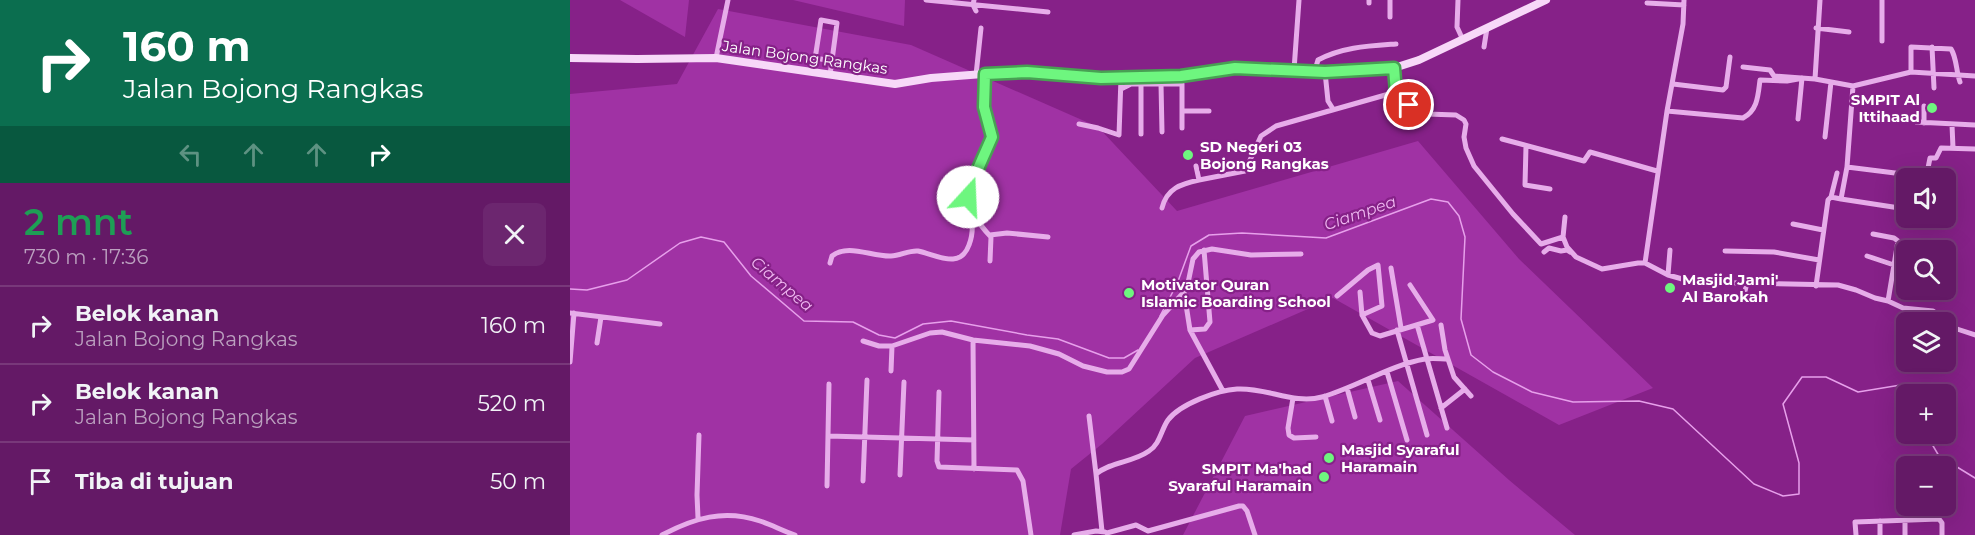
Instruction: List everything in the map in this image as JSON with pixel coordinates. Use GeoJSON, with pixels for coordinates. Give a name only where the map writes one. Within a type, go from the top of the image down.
{"type":"FeatureCollection","features":[{"type":"Feature","properties":{"kind":"main road","name":"Jalan Bojong Rangkas"},"geometry":{"type":"LineString","coordinates":[[570,58],[716,58],[895,84],[931,78],[1027,72],[1080,78],[1121,78],[1181,76],[1235,68],[1325,72],[1394,68],[1419,60],[1546,0]]}},
{"type":"Feature","properties":{"kind":"street"},"geometry":{"type":"LineString","coordinates":[[926,0],[974,2],[1048,12]]}},
{"type":"Feature","properties":{"kind":"street"},"geometry":{"type":"LineString","coordinates":[[1294,70],[1299,0]]}},
{"type":"Feature","properties":{"kind":"street"},"geometry":{"type":"LineString","coordinates":[[1390,0],[1390,17]]}},
{"type":"Feature","properties":{"kind":"street"},"geometry":{"type":"LineString","coordinates":[[1458,0],[1457,27],[1463,40]]}},
{"type":"Feature","properties":{"kind":"street"},"geometry":{"type":"LineString","coordinates":[[1815,79],[1816,28],[1820,0]]}},
{"type":"Feature","properties":{"kind":"street"},"geometry":{"type":"LineString","coordinates":[[1881,41],[1882,0]]}},
{"type":"Feature","properties":{"kind":"street"},"geometry":{"type":"LineString","coordinates":[[716,58],[728,1]]}},
{"type":"Feature","properties":{"kind":"street"},"geometry":{"type":"LineString","coordinates":[[974,2],[976,11]]}},
{"type":"Feature","properties":{"kind":"street"},"geometry":{"type":"LineString","coordinates":[[1645,263],[1684,3],[1647,3]]}},
{"type":"Feature","properties":{"kind":"street"},"geometry":{"type":"LineString","coordinates":[[813,72],[821,20],[837,23],[830,75]]}},
{"type":"Feature","properties":{"kind":"street"},"geometry":{"type":"LineString","coordinates":[[976,75],[981,28]]}},
{"type":"Feature","properties":{"kind":"street"},"geometry":{"type":"LineString","coordinates":[[1484,47],[1487,28]]}},
{"type":"Feature","properties":{"kind":"street"},"geometry":{"type":"LineString","coordinates":[[1816,28],[1848,32]]}},
{"type":"Feature","properties":{"kind":"street"},"geometry":{"type":"LineString","coordinates":[[1315,70],[1318,60],[1341,51],[1363,46],[1396,44]]}},
{"type":"Feature","properties":{"kind":"street"},"geometry":{"type":"LineString","coordinates":[[1911,72],[1911,46],[1953,50],[1956,74],[1960,82]]}},
{"type":"Feature","properties":{"kind":"street"},"geometry":{"type":"LineString","coordinates":[[1932,47],[1934,88]]}},
{"type":"Feature","properties":{"kind":"street"},"geometry":{"type":"LineString","coordinates":[[1673,84],[1723,90],[1726,87],[1730,57]]}},
{"type":"Feature","properties":{"kind":"street"},"geometry":{"type":"LineString","coordinates":[[815,58],[832,61]]}},
{"type":"Feature","properties":{"kind":"street"},"geometry":{"type":"LineString","coordinates":[[1743,67],[1770,70],[1774,76],[1815,79],[1853,86],[1911,72],[1975,76]]}},
{"type":"Feature","properties":{"kind":"street"},"geometry":{"type":"LineString","coordinates":[[1394,68],[1396,92],[1420,112],[1460,117],[1466,123],[1464,137],[1469,156],[1513,214],[1541,244],[1563,237]]}},
{"type":"Feature","properties":{"kind":"street"},"geometry":{"type":"LineString","coordinates":[[1325,72],[1328,101],[1333,109]]}},
{"type":"Feature","properties":{"kind":"street"},"geometry":{"type":"LineString","coordinates":[[830,263],[832,256],[843,250],[890,257],[914,251],[951,259],[961,258],[966,254],[971,241],[971,211],[968,197],[970,187],[992,137],[984,107],[985,74]]}},
{"type":"Feature","properties":{"kind":"street"},"geometry":{"type":"LineString","coordinates":[[1079,124],[1119,135],[1121,78]]}},
{"type":"Feature","properties":{"kind":"street"},"geometry":{"type":"LineString","coordinates":[[1667,111],[1743,118],[1752,111],[1757,101],[1761,80],[1787,81],[1800,78]]}},
{"type":"Feature","properties":{"kind":"street"},"geometry":{"type":"LineString","coordinates":[[1798,119],[1800,78]]}},
{"type":"Feature","properties":{"kind":"street"},"geometry":{"type":"LineString","coordinates":[[1825,136],[1831,82]]}},
{"type":"Feature","properties":{"kind":"street"},"geometry":{"type":"LineString","coordinates":[[1120,89],[1131,84],[1182,84],[1182,128]]}},
{"type":"Feature","properties":{"kind":"street"},"geometry":{"type":"LineString","coordinates":[[1141,84],[1141,134]]}},
{"type":"Feature","properties":{"kind":"street"},"geometry":{"type":"LineString","coordinates":[[1161,84],[1162,132]]}},
{"type":"Feature","properties":{"kind":"street"},"geometry":{"type":"LineString","coordinates":[[1841,199],[1847,167],[1853,86]]}},
{"type":"Feature","properties":{"kind":"street"},"geometry":{"type":"LineString","coordinates":[[1162,207],[1173,188],[1247,170],[1260,139],[1265,132],[1276,126],[1396,92]]}},
{"type":"Feature","properties":{"kind":"street"},"geometry":{"type":"LineString","coordinates":[[1924,106],[1924,123]]}},
{"type":"Feature","properties":{"kind":"street"},"geometry":{"type":"LineString","coordinates":[[1182,111],[1209,111]]}},
{"type":"Feature","properties":{"kind":"street"},"geometry":{"type":"LineString","coordinates":[[1916,122],[1975,125]]}},
{"type":"Feature","properties":{"kind":"street"},"geometry":{"type":"LineString","coordinates":[[1952,125],[1953,148]]}},
{"type":"Feature","properties":{"kind":"street"},"geometry":{"type":"LineString","coordinates":[[1502,139],[1584,161],[1590,152],[1657,171]]}},
{"type":"Feature","properties":{"kind":"street"},"geometry":{"type":"LineString","coordinates":[[1526,146],[1525,185],[1550,189]]}},
{"type":"Feature","properties":{"kind":"street"},"geometry":{"type":"LineString","coordinates":[[1928,168],[1930,158],[1936,158],[1941,148],[1975,149]]}},
{"type":"Feature","properties":{"kind":"street"},"geometry":{"type":"LineString","coordinates":[[1196,166],[1199,180]]}},
{"type":"Feature","properties":{"kind":"street"},"geometry":{"type":"LineString","coordinates":[[1847,167],[1896,174]]}},
{"type":"Feature","properties":{"kind":"street"},"geometry":{"type":"LineString","coordinates":[[1816,285],[1828,200],[1831,197],[1837,173]]}},
{"type":"Feature","properties":{"kind":"street"},"geometry":{"type":"LineString","coordinates":[[1831,197],[1896,207]]}},
{"type":"Feature","properties":{"kind":"street"},"geometry":{"type":"LineString","coordinates":[[971,211],[992,240],[990,261]]}},
{"type":"Feature","properties":{"kind":"street"},"geometry":{"type":"LineString","coordinates":[[1565,217],[1563,237],[1572,253]]}},
{"type":"Feature","properties":{"kind":"street"},"geometry":{"type":"LineString","coordinates":[[1793,224],[1823,230]]}},
{"type":"Feature","properties":{"kind":"street"},"geometry":{"type":"LineString","coordinates":[[990,235],[1007,233],[1048,237]]}},
{"type":"Feature","properties":{"kind":"street"},"geometry":{"type":"LineString","coordinates":[[1873,234],[1894,238],[1898,241],[1888,301]]}},
{"type":"Feature","properties":{"kind":"street"},"geometry":{"type":"LineString","coordinates":[[1544,252],[1549,248],[1567,250],[1602,269],[1636,262],[1645,263],[1693,282],[1838,285],[1903,308],[1933,311],[1957,329],[1975,335]]}},
{"type":"Feature","properties":{"kind":"street"},"geometry":{"type":"LineString","coordinates":[[863,341],[879,346],[892,346],[935,332],[942,332],[973,340],[1030,346],[1059,354],[1083,366],[1107,372],[1122,372],[1129,369],[1163,315],[1184,292],[1195,254],[1212,249],[1251,255],[1301,254]]}},
{"type":"Feature","properties":{"kind":"street"},"geometry":{"type":"LineString","coordinates":[[1190,330],[1205,329],[1210,324],[1204,250]]}},
{"type":"Feature","properties":{"kind":"street"},"geometry":{"type":"LineString","coordinates":[[1668,274],[1671,250]]}},
{"type":"Feature","properties":{"kind":"street"},"geometry":{"type":"LineString","coordinates":[[1725,251],[1774,252],[1819,260]]}},
{"type":"Feature","properties":{"kind":"street"},"geometry":{"type":"LineString","coordinates":[[1868,255],[1894,265]]}},
{"type":"Feature","properties":{"kind":"street"},"geometry":{"type":"LineString","coordinates":[[1338,296],[1368,270],[1378,265],[1382,306],[1362,315]]}},
{"type":"Feature","properties":{"kind":"street"},"geometry":{"type":"LineString","coordinates":[[1391,268],[1399,329],[1427,435]]}},
{"type":"Feature","properties":{"kind":"street"},"geometry":{"type":"LineString","coordinates":[[1744,295],[1747,283]]}},
{"type":"Feature","properties":{"kind":"street"},"geometry":{"type":"LineString","coordinates":[[1360,292],[1362,315],[1368,328],[1377,336],[1433,320],[1410,285]]}},
{"type":"Feature","properties":{"kind":"street"},"geometry":{"type":"LineString","coordinates":[[1184,292],[1190,330],[1223,391]]}},
{"type":"Feature","properties":{"kind":"street"},"geometry":{"type":"LineString","coordinates":[[570,362],[572,313],[660,324]]}},
{"type":"Feature","properties":{"kind":"street"},"geometry":{"type":"LineString","coordinates":[[597,344],[601,316]]}},
{"type":"Feature","properties":{"kind":"street"},"geometry":{"type":"LineString","coordinates":[[1442,325],[1454,377],[1472,396]]}},
{"type":"Feature","properties":{"kind":"street"},"geometry":{"type":"LineString","coordinates":[[1418,328],[1447,428]]}},
{"type":"Feature","properties":{"kind":"street"},"geometry":{"type":"LineString","coordinates":[[973,340],[974,469]]}},
{"type":"Feature","properties":{"kind":"street"},"geometry":{"type":"LineString","coordinates":[[891,370],[892,346]]}},
{"type":"Feature","properties":{"kind":"street"},"geometry":{"type":"LineString","coordinates":[[1096,474],[1108,465],[1126,462],[1149,452],[1168,420],[1176,412],[1223,391],[1239,389],[1310,400],[1426,359],[1448,359]]}},
{"type":"Feature","properties":{"kind":"street"},"geometry":{"type":"LineString","coordinates":[[1387,372],[1407,440]]}},
{"type":"Feature","properties":{"kind":"street"},"geometry":{"type":"LineString","coordinates":[[863,481],[867,380]]}},
{"type":"Feature","properties":{"kind":"street"},"geometry":{"type":"LineString","coordinates":[[1368,380],[1380,420]]}},
{"type":"Feature","properties":{"kind":"street"},"geometry":{"type":"LineString","coordinates":[[900,475],[904,382]]}},
{"type":"Feature","properties":{"kind":"street"},"geometry":{"type":"LineString","coordinates":[[827,486],[829,384]]}},
{"type":"Feature","properties":{"kind":"street"},"geometry":{"type":"LineString","coordinates":[[1347,388],[1355,417]]}},
{"type":"Feature","properties":{"kind":"street"},"geometry":{"type":"LineString","coordinates":[[1441,408],[1465,389]]}},
{"type":"Feature","properties":{"kind":"street"},"geometry":{"type":"LineString","coordinates":[[939,392],[937,439],[939,467],[1017,470],[1025,493],[1031,535]]}},
{"type":"Feature","properties":{"kind":"street"},"geometry":{"type":"LineString","coordinates":[[1325,396],[1332,422]]}},
{"type":"Feature","properties":{"kind":"street"},"geometry":{"type":"LineString","coordinates":[[1293,398],[1289,435],[1293,438],[1316,437]]}},
{"type":"Feature","properties":{"kind":"street"},"geometry":{"type":"LineString","coordinates":[[1089,416],[1106,533]]}},
{"type":"Feature","properties":{"kind":"street"},"geometry":{"type":"LineString","coordinates":[[698,518],[699,435]]}},
{"type":"Feature","properties":{"kind":"street"},"geometry":{"type":"LineString","coordinates":[[828,436],[974,440]]}},
{"type":"Feature","properties":{"kind":"street"},"geometry":{"type":"LineString","coordinates":[[1074,535],[1106,533],[1136,525],[1148,531],[1239,506],[1243,506],[1247,511],[1255,535]]}},
{"type":"Feature","properties":{"kind":"street"},"geometry":{"type":"LineString","coordinates":[[662,535],[698,518],[714,515],[759,520],[791,534]]}},
{"type":"Feature","properties":{"kind":"street"},"geometry":{"type":"LineString","coordinates":[[1856,535],[1855,522],[1939,519],[1942,524],[1942,535]]}},
{"type":"Feature","properties":{"kind":"street"},"geometry":{"type":"LineString","coordinates":[[1905,520],[1905,535]]}},
{"type":"Feature","properties":{"kind":"street"},"geometry":{"type":"LineString","coordinates":[[1880,521],[1881,535]]}},
{"type":"Feature","properties":{"kind":"shaded area"},"geometry":{"type":"Polygon","coordinates":[[[620,0],[689,0],[685,37],[620,0]]]}},
{"type":"Feature","properties":{"kind":"shaded area"},"geometry":{"type":"Polygon","coordinates":[[[793,0],[905,0],[904,26],[793,0]]]}},
{"type":"Feature","properties":{"kind":"shaded area"},"geometry":{"type":"Polygon","coordinates":[[[718,9],[911,45],[1098,127],[1177,211],[1418,141],[1519,259],[1653,388],[1559,425],[1333,298],[1195,358],[1102,444],[1071,469],[1060,535],[570,535],[570,94],[677,84],[718,9]]]}},
{"type":"Feature","properties":{"kind":"shaded area"},"geometry":{"type":"Polygon","coordinates":[[[1398,381],[1509,480],[1575,535],[1183,535],[1245,416],[1398,381]]]}},
{"type":"Feature","properties":{"kind":"waterway","name":"Ciampea"},"geometry":{"type":"LineString","coordinates":[[1160,316],[1177,284],[1191,246],[1209,235],[1242,233],[1326,238],[1431,199],[1448,202],[1459,216],[1465,237],[1461,319],[1471,355],[1493,372],[1532,392],[1573,402],[1639,401],[1673,409],[1754,484],[1783,496],[1799,494],[1799,463],[1783,404],[1802,377],[1826,377],[1858,392],[1896,386]]}},
{"type":"Feature","properties":{"kind":"waterway","name":"Ciampea"},"geometry":{"type":"LineString","coordinates":[[570,289],[587,290],[627,280],[680,243],[701,237],[724,242],[751,276],[804,321],[853,322],[879,335],[895,338],[923,324],[951,321],[1058,339],[1109,358],[1124,358],[1138,350]]}},
{"type":"Feature","properties":{"kind":"waterway","name":"Ciampea"},"geometry":{"type":"LineString","coordinates":[[1907,384],[1922,384]]}},
{"type":"Feature","properties":{"kind":"waterway","name":"Ciampea"},"geometry":{"type":"LineString","coordinates":[[1932,444],[1939,456],[1975,478]]}},
{"type":"Feature","properties":{"kind":"place","name":"SMPIT Al Ittihaad"},"geometry":{"type":"Point","coordinates":[1932,108]}},
{"type":"Feature","properties":{"kind":"place","name":"SD Negeri 03 Bojong Rangkas"},"geometry":{"type":"Point","coordinates":[1188,155]}},
{"type":"Feature","properties":{"kind":"place","name":"Masjid Jami' Al Barokah"},"geometry":{"type":"Point","coordinates":[1670,288]}},
{"type":"Feature","properties":{"kind":"place","name":"Motivator Quran Islamic Boarding School"},"geometry":{"type":"Point","coordinates":[1129,293]}},
{"type":"Feature","properties":{"kind":"place","name":"Masjid Syaraful Haramain"},"geometry":{"type":"Point","coordinates":[1329,458]}},
{"type":"Feature","properties":{"kind":"place","name":"SMPIT Ma'had Syaraful Haramain"},"geometry":{"type":"Point","coordinates":[1324,477]}},
{"type":"Feature","properties":{"kind":"route"},"geometry":{"type":"LineString","coordinates":[[968,197],[970,187],[992,137],[984,107],[985,74],[1027,72],[1054,76],[1101,78],[1181,76],[1235,68],[1325,72],[1394,68],[1396,92],[1409,105]]}}]}
